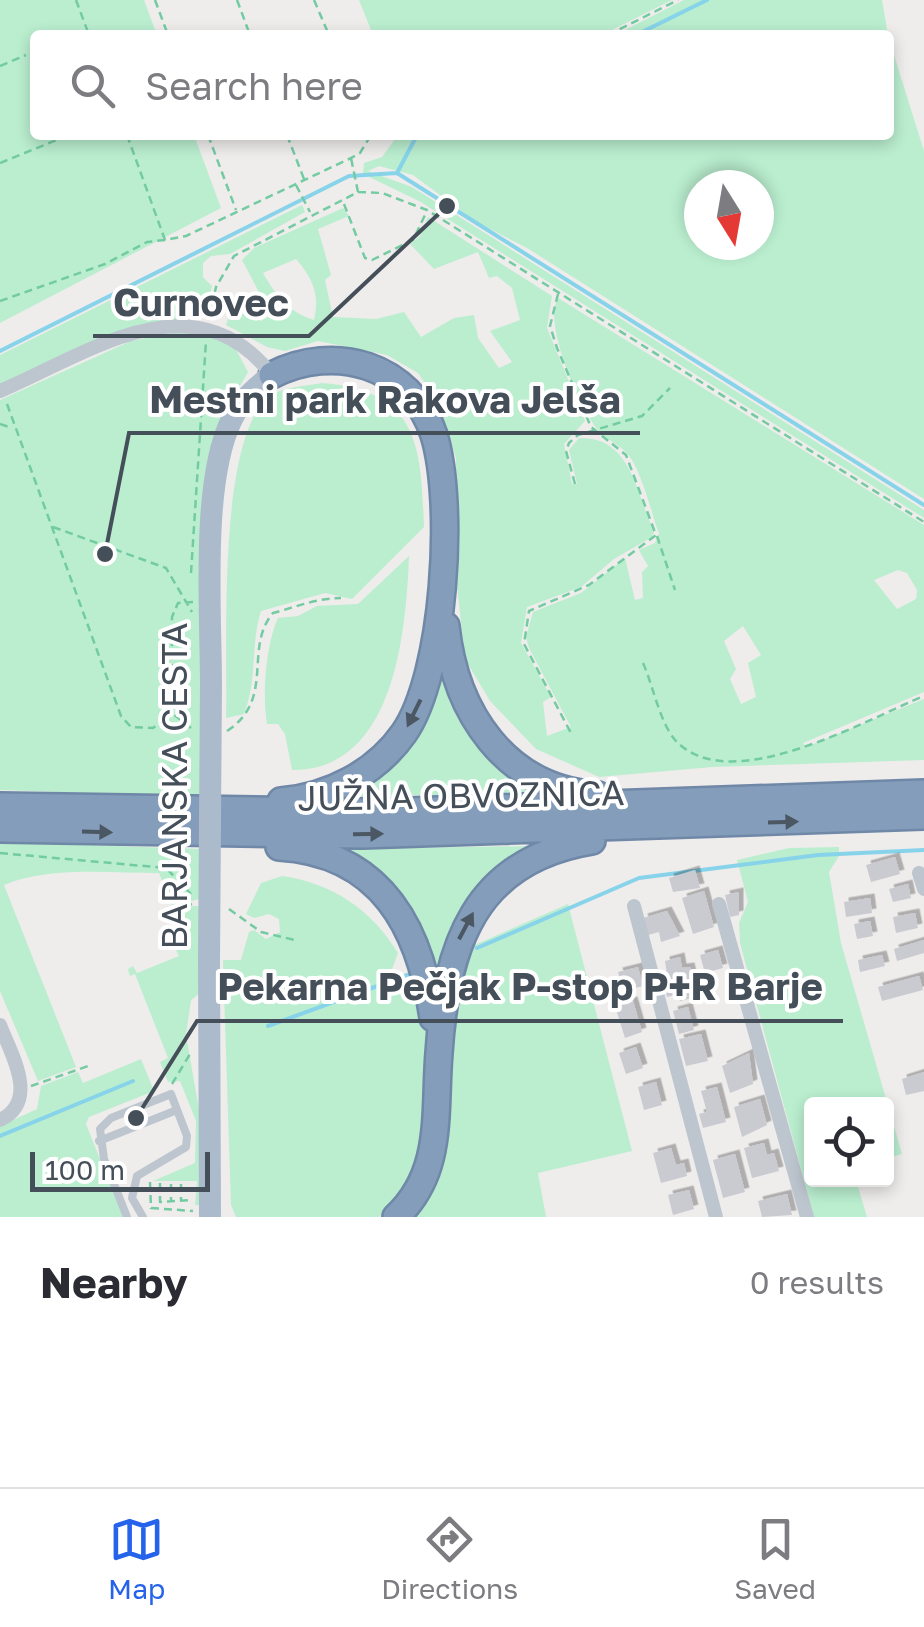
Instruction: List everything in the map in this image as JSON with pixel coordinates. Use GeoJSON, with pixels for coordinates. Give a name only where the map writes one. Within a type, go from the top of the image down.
{"type":"FeatureCollection","features":[{"type":"Feature","properties":{"kind":"highway"},"geometry":{"type":"LineString","coordinates":[[272,375],[312,360],[346,360],[390,376],[418,402],[440,458],[442,585],[456,681],[473,719],[499,752],[527,772],[570,791],[687,814]]}},
{"type":"Feature","properties":{"kind":"highway"},"geometry":{"type":"LineString","coordinates":[[194,823],[234,802],[303,798],[338,787],[371,768],[406,731],[421,701],[431,664],[442,585]]}},
{"type":"Feature","properties":{"kind":"highway","name":"JUŽNA OBVOZNICA"},"geometry":{"type":"LineString","coordinates":[[0,806],[194,823],[437,834],[924,794]]}},
{"type":"Feature","properties":{"kind":"highway"},"geometry":{"type":"LineString","coordinates":[[396,1217],[416,1192],[432,1156],[438,1054],[456,948],[470,916],[496,885],[524,863],[590,841],[645,837],[687,814]]}},
{"type":"Feature","properties":{"kind":"highway","name":"JUŽNA OBVOZNICA"},"geometry":{"type":"LineString","coordinates":[[687,814],[924,816]]}},
{"type":"Feature","properties":{"kind":"highway"},"geometry":{"type":"LineString","coordinates":[[194,823],[236,845],[292,848],[331,858],[384,893],[418,946],[438,1054]]}},
{"type":"Feature","properties":{"kind":"highway","name":"JUŽNA OBVOZNICA"},"geometry":{"type":"LineString","coordinates":[[0,828],[194,823]]}},
{"type":"Feature","properties":{"kind":"main road","name":"BARJANSKA CESTA"},"geometry":{"type":"LineString","coordinates":[[204,1214],[211,685],[201,611],[220,453],[236,411],[272,375]]}},
{"type":"Feature","properties":{"kind":"street"},"geometry":{"type":"LineString","coordinates":[[1,390],[142,331],[185,324],[208,327],[248,348],[272,375]]}},
{"type":"Feature","properties":{"kind":"street"},"geometry":{"type":"LineString","coordinates":[[919,873],[924,889]]}},
{"type":"Feature","properties":{"kind":"street"},"geometry":{"type":"LineString","coordinates":[[720,904],[806,1217]]}},
{"type":"Feature","properties":{"kind":"street"},"geometry":{"type":"LineString","coordinates":[[634,906],[716,1217]]}},
{"type":"Feature","properties":{"kind":"street"},"geometry":{"type":"LineString","coordinates":[[0,1025],[22,1090],[18,1106],[0,1120]]}},
{"type":"Feature","properties":{"kind":"lane"},"geometry":{"type":"LineString","coordinates":[[127,1217],[99,1141],[102,1125],[170,1094],[184,1127],[184,1152],[144,1168],[134,1181],[132,1198],[142,1217]]}},
{"type":"Feature","properties":{"kind":"lane"},"geometry":{"type":"LineString","coordinates":[[99,1141],[177,1110]]}},
{"type":"Feature","properties":{"kind":"path"},"geometry":{"type":"LineString","coordinates":[[76,0],[87,30]]}},
{"type":"Feature","properties":{"kind":"path"},"geometry":{"type":"LineString","coordinates":[[155,0],[166,30]]}},
{"type":"Feature","properties":{"kind":"path"},"geometry":{"type":"LineString","coordinates":[[236,0],[248,30]]}},
{"type":"Feature","properties":{"kind":"path"},"geometry":{"type":"LineString","coordinates":[[314,0],[327,30]]}},
{"type":"Feature","properties":{"kind":"path"},"geometry":{"type":"LineString","coordinates":[[618,30],[678,0]]}},
{"type":"Feature","properties":{"kind":"path"},"geometry":{"type":"LineString","coordinates":[[0,66],[26,55]]}},
{"type":"Feature","properties":{"kind":"path"},"geometry":{"type":"LineString","coordinates":[[0,163],[59,140]]}},
{"type":"Feature","properties":{"kind":"path"},"geometry":{"type":"LineString","coordinates":[[129,140],[166,240]]}},
{"type":"Feature","properties":{"kind":"path"},"geometry":{"type":"LineString","coordinates":[[210,140],[237,211]]}},
{"type":"Feature","properties":{"kind":"path"},"geometry":{"type":"LineString","coordinates":[[289,140],[304,180]]}},
{"type":"Feature","properties":{"kind":"path"},"geometry":{"type":"LineString","coordinates":[[0,301],[105,264],[147,242],[177,240],[351,158],[360,153],[367,140]]}},
{"type":"Feature","properties":{"kind":"path"},"geometry":{"type":"LineString","coordinates":[[351,158],[358,192]]}},
{"type":"Feature","properties":{"kind":"path"},"geometry":{"type":"LineString","coordinates":[[296,185],[310,211]]}},
{"type":"Feature","properties":{"kind":"path"},"geometry":{"type":"LineString","coordinates":[[201,611],[191,534],[208,327],[216,287],[234,256],[310,211],[344,202],[358,192],[382,193],[427,210],[924,522]]}},
{"type":"Feature","properties":{"kind":"path"},"geometry":{"type":"LineString","coordinates":[[344,202],[365,258],[372,260],[413,240],[427,210]]}},
{"type":"Feature","properties":{"kind":"path"},"geometry":{"type":"LineString","coordinates":[[559,292],[552,306],[550,326],[593,429],[626,455],[675,590]]}},
{"type":"Feature","properties":{"kind":"path"},"geometry":{"type":"LineString","coordinates":[[575,484],[566,451],[578,435],[642,416],[670,388]]}},
{"type":"Feature","properties":{"kind":"path"},"geometry":{"type":"LineString","coordinates":[[1,390],[125,722],[153,728],[172,713]]}},
{"type":"Feature","properties":{"kind":"path"},"geometry":{"type":"LineString","coordinates":[[0,424],[13,428]]}},
{"type":"Feature","properties":{"kind":"path"},"geometry":{"type":"LineString","coordinates":[[51,526],[166,568],[186,600],[201,611]]}},
{"type":"Feature","properties":{"kind":"path"},"geometry":{"type":"LineString","coordinates":[[570,733],[524,644],[529,611],[590,585],[656,535]]}},
{"type":"Feature","properties":{"kind":"path"},"geometry":{"type":"LineString","coordinates":[[213,732],[226,732],[247,714],[258,684],[266,622],[273,613],[302,608],[314,600],[341,598]]}},
{"type":"Feature","properties":{"kind":"path"},"geometry":{"type":"LineString","coordinates":[[186,600],[201,611]]}},
{"type":"Feature","properties":{"kind":"path"},"geometry":{"type":"LineString","coordinates":[[172,713],[172,617],[175,606],[186,600]]}},
{"type":"Feature","properties":{"kind":"path"},"geometry":{"type":"LineString","coordinates":[[643,662],[674,739],[689,752],[716,762],[751,764],[924,696]]}},
{"type":"Feature","properties":{"kind":"path"},"geometry":{"type":"LineString","coordinates":[[172,713],[200,733]]}},
{"type":"Feature","properties":{"kind":"path"},"geometry":{"type":"LineString","coordinates":[[0,853],[166,868],[198,903],[160,914]]}},
{"type":"Feature","properties":{"kind":"path"},"geometry":{"type":"LineString","coordinates":[[225,907],[262,932],[295,940]]}},
{"type":"Feature","properties":{"kind":"path"},"geometry":{"type":"LineString","coordinates":[[170,1094],[186,1058],[208,1042]]}},
{"type":"Feature","properties":{"kind":"path"},"geometry":{"type":"LineString","coordinates":[[39,1084],[91,1064]]}},
{"type":"Feature","properties":{"kind":"path"},"geometry":{"type":"LineString","coordinates":[[147,1174],[151,1216]]}},
{"type":"Feature","properties":{"kind":"path"},"geometry":{"type":"LineString","coordinates":[[160,1183],[160,1202],[192,1202],[192,1184]]}},
{"type":"Feature","properties":{"kind":"path"},"geometry":{"type":"LineString","coordinates":[[169,1211],[170,1184]]}},
{"type":"Feature","properties":{"kind":"path"},"geometry":{"type":"LineString","coordinates":[[181,1184],[181,1202]]}},
{"type":"Feature","properties":{"kind":"path"},"geometry":{"type":"LineString","coordinates":[[151,1208],[204,1214]]}},
{"type":"Feature","properties":{"kind":"green space"},"geometry":{"type":"Polygon","coordinates":[[[0,0],[144,0],[155,30],[30,30],[30,140],[196,140],[221,208],[0,323],[0,0]]]}},
{"type":"Feature","properties":{"kind":"green space"},"geometry":{"type":"Polygon","coordinates":[[[359,0],[672,0],[612,30],[371,30],[359,0]]]}},
{"type":"Feature","properties":{"kind":"green space"},"geometry":{"type":"Polygon","coordinates":[[[684,0],[882,0],[887,30],[625,30],[684,0]]]}},
{"type":"Feature","properties":{"kind":"green space"},"geometry":{"type":"Polygon","coordinates":[[[894,55],[924,151],[924,499],[527,248],[475,221],[413,175],[379,166],[368,171],[412,187],[924,510],[924,518],[419,201],[363,174],[364,163],[382,157],[394,140],[894,140],[894,55]]]}},
{"type":"Feature","properties":{"kind":"green space"},"geometry":{"type":"Polygon","coordinates":[[[302,205],[305,212],[230,254],[211,256],[203,263],[203,277],[212,286],[205,315],[156,323],[0,385],[0,355],[302,205]]]}},
{"type":"Feature","properties":{"kind":"green space"},"geometry":{"type":"Polygon","coordinates":[[[343,208],[349,216],[318,229],[331,275],[325,280],[333,317],[376,319],[404,312],[421,337],[454,318],[474,315],[478,338],[499,368],[512,362],[490,331],[520,320],[512,288],[497,276],[489,278],[478,252],[434,269],[410,244],[420,236],[428,217],[552,296],[547,328],[585,421],[564,444],[572,484],[577,484],[569,450],[579,438],[611,447],[630,470],[654,531],[652,537],[614,559],[581,587],[527,607],[521,643],[551,697],[543,702],[547,736],[571,727],[529,648],[526,637],[533,612],[581,593],[625,558],[635,600],[643,598],[642,572],[648,566],[639,550],[655,543],[659,534],[632,460],[597,429],[581,403],[559,345],[554,310],[558,298],[924,525],[924,692],[803,743],[806,747],[924,699],[924,760],[712,767],[599,777],[536,749],[490,701],[465,659],[457,585],[456,458],[438,402],[418,373],[387,355],[318,341],[285,351],[267,347],[226,325],[232,307],[261,321],[271,315],[242,260],[254,248],[343,208]],[[296,259],[263,273],[284,302],[314,320],[314,287],[296,259]],[[898,570],[874,580],[897,609],[916,599],[917,590],[907,573],[898,570]],[[743,626],[724,641],[736,669],[730,679],[741,704],[756,697],[748,663],[761,655],[743,626]]]}},
{"type":"Feature","properties":{"kind":"green space"},"geometry":{"type":"Polygon","coordinates":[[[192,329],[234,346],[248,372],[228,407],[201,797],[0,790],[0,400],[131,341],[192,329]]]}},
{"type":"Feature","properties":{"kind":"green space"},"geometry":{"type":"Polygon","coordinates":[[[322,383],[354,388],[378,397],[396,410],[416,447],[424,527],[352,599],[325,593],[261,611],[244,714],[226,718],[228,547],[241,454],[253,419],[270,396],[322,383]]]}},
{"type":"Feature","properties":{"kind":"green space"},"geometry":{"type":"Polygon","coordinates":[[[409,556],[398,657],[388,692],[373,723],[353,748],[326,764],[292,770],[285,734],[278,724],[267,724],[268,655],[278,618],[298,616],[317,606],[358,604],[409,556]]]}},
{"type":"Feature","properties":{"kind":"green space"},"geometry":{"type":"Polygon","coordinates":[[[442,653],[544,794],[344,796],[361,785],[442,653]]]}},
{"type":"Feature","properties":{"kind":"green space"},"geometry":{"type":"Polygon","coordinates":[[[0,842],[199,849],[200,899],[172,905],[159,873],[60,873],[4,885],[76,1067],[38,1081],[0,991],[0,842]]]}},
{"type":"Feature","properties":{"kind":"green space"},"geometry":{"type":"Polygon","coordinates":[[[535,846],[518,857],[438,999],[434,971],[334,849],[535,846]]]}},
{"type":"Feature","properties":{"kind":"green space"},"geometry":{"type":"Polygon","coordinates":[[[839,847],[839,856],[829,872],[841,943],[886,1097],[804,1097],[804,1180],[740,943],[739,923],[748,902],[737,860],[789,848],[839,847]]]}},
{"type":"Feature","properties":{"kind":"green space"},"geometry":{"type":"Polygon","coordinates":[[[282,876],[334,892],[376,924],[398,953],[384,991],[418,975],[429,1070],[424,1139],[415,1171],[401,1197],[379,1217],[236,1217],[231,1205],[223,960],[241,960],[249,932],[254,930],[266,939],[280,932],[279,919],[269,914],[254,918],[246,914],[261,883],[282,876]]]}},
{"type":"Feature","properties":{"kind":"green space"},"geometry":{"type":"Polygon","coordinates":[[[568,904],[632,1151],[538,1173],[546,1217],[413,1217],[443,1162],[450,1015],[461,951],[568,904]]]}},
{"type":"Feature","properties":{"kind":"green space"},"geometry":{"type":"Polygon","coordinates":[[[199,906],[199,994],[191,1000],[186,1035],[201,1121],[200,1205],[195,1205],[197,1181],[153,1181],[195,1163],[196,1121],[180,1081],[168,1082],[160,1062],[168,1058],[135,974],[130,976],[128,969],[133,966],[137,973],[179,956],[175,948],[187,942],[174,910],[199,906]]]}},
{"type":"Feature","properties":{"kind":"green space"},"geometry":{"type":"Polygon","coordinates":[[[141,1059],[154,1091],[89,1117],[86,1124],[123,1217],[0,1217],[0,1126],[37,1109],[41,1086],[78,1072],[83,1083],[141,1059]]]}},
{"type":"Feature","properties":{"kind":"green space"},"geometry":{"type":"Polygon","coordinates":[[[894,1126],[902,1154],[894,1156],[894,1126]]]}},
{"type":"Feature","properties":{"kind":"green space"},"geometry":{"type":"Polygon","coordinates":[[[806,1187],[858,1187],[867,1217],[814,1217],[806,1187]]]}},
{"type":"Feature","properties":{"kind":"building"},"geometry":{"type":"Polygon","coordinates":[[[895,857],[900,874],[871,882],[866,865],[895,857]]]}},
{"type":"Feature","properties":{"kind":"building"},"geometry":{"type":"Polygon","coordinates":[[[695,870],[700,888],[673,892],[669,878],[695,870]]]}},
{"type":"Feature","properties":{"kind":"building"},"geometry":{"type":"Polygon","coordinates":[[[908,884],[911,898],[893,902],[889,889],[908,884]]]}},
{"type":"Feature","properties":{"kind":"building"},"geometry":{"type":"Polygon","coordinates":[[[704,891],[714,927],[693,934],[682,898],[704,891]]]}},
{"type":"Feature","properties":{"kind":"building"},"geometry":{"type":"Polygon","coordinates":[[[739,892],[739,915],[730,917],[725,895],[739,892]]]}},
{"type":"Feature","properties":{"kind":"building"},"geometry":{"type":"Polygon","coordinates":[[[870,898],[872,913],[846,917],[844,902],[870,898]]]}},
{"type":"Feature","properties":{"kind":"building"},"geometry":{"type":"Polygon","coordinates":[[[667,911],[680,936],[661,942],[659,932],[648,935],[643,918],[667,911]]]}},
{"type":"Feature","properties":{"kind":"building"},"geometry":{"type":"Polygon","coordinates":[[[915,913],[918,928],[896,933],[893,917],[915,913]]]}},
{"type":"Feature","properties":{"kind":"building"},"geometry":{"type":"Polygon","coordinates":[[[870,921],[873,936],[857,939],[854,924],[870,921]]]}},
{"type":"Feature","properties":{"kind":"building"},"geometry":{"type":"Polygon","coordinates":[[[924,940],[924,953],[897,961],[894,949],[924,940]]]}},
{"type":"Feature","properties":{"kind":"building"},"geometry":{"type":"Polygon","coordinates":[[[718,950],[723,968],[705,973],[700,955],[718,950]]]}},
{"type":"Feature","properties":{"kind":"building"},"geometry":{"type":"Polygon","coordinates":[[[882,955],[885,966],[860,972],[858,960],[882,955]]]}},
{"type":"Feature","properties":{"kind":"building"},"geometry":{"type":"Polygon","coordinates":[[[680,957],[682,968],[690,967],[697,997],[680,1001],[678,994],[667,997],[662,974],[667,973],[665,961],[680,957]]]}},
{"type":"Feature","properties":{"kind":"building"},"geometry":{"type":"Polygon","coordinates":[[[638,967],[643,986],[623,991],[618,972],[638,967]]]}},
{"type":"Feature","properties":{"kind":"building"},"geometry":{"type":"Polygon","coordinates":[[[919,976],[923,990],[882,1001],[878,987],[919,976]]]}},
{"type":"Feature","properties":{"kind":"building"},"geometry":{"type":"Polygon","coordinates":[[[633,1001],[642,1032],[625,1038],[615,1006],[633,1001]]]}},
{"type":"Feature","properties":{"kind":"building"},"geometry":{"type":"Polygon","coordinates":[[[688,1007],[694,1030],[679,1034],[673,1011],[688,1007]]]}},
{"type":"Feature","properties":{"kind":"building"},"geometry":{"type":"Polygon","coordinates":[[[701,1034],[708,1061],[686,1066],[679,1039],[701,1034]]]}},
{"type":"Feature","properties":{"kind":"building"},"geometry":{"type":"Polygon","coordinates":[[[636,1047],[643,1068],[626,1074],[619,1053],[636,1047]]]}},
{"type":"Feature","properties":{"kind":"building"},"geometry":{"type":"Polygon","coordinates":[[[749,1053],[753,1084],[730,1093],[722,1066],[749,1053]]]}},
{"type":"Feature","properties":{"kind":"building"},"geometry":{"type":"Polygon","coordinates":[[[924,1072],[924,1091],[906,1095],[902,1079],[924,1072]]]}},
{"type":"Feature","properties":{"kind":"building"},"geometry":{"type":"Polygon","coordinates":[[[656,1082],[662,1105],[644,1110],[638,1087],[656,1082]]]}},
{"type":"Feature","properties":{"kind":"building"},"geometry":{"type":"Polygon","coordinates":[[[717,1087],[726,1122],[703,1128],[699,1114],[707,1112],[701,1091],[717,1087]]]}},
{"type":"Feature","properties":{"kind":"building"},"geometry":{"type":"Polygon","coordinates":[[[760,1099],[767,1125],[742,1137],[734,1107],[760,1099]]]}},
{"type":"Feature","properties":{"kind":"building"},"geometry":{"type":"Polygon","coordinates":[[[764,1143],[767,1155],[774,1153],[779,1171],[752,1178],[744,1148],[764,1143]]]}},
{"type":"Feature","properties":{"kind":"building"},"geometry":{"type":"Polygon","coordinates":[[[671,1148],[676,1165],[684,1163],[687,1176],[661,1183],[653,1153],[671,1148]]]}},
{"type":"Feature","properties":{"kind":"building"},"geometry":{"type":"Polygon","coordinates":[[[735,1154],[745,1192],[723,1198],[713,1160],[735,1154]]]}},
{"type":"Feature","properties":{"kind":"building"},"geometry":{"type":"Polygon","coordinates":[[[689,1190],[694,1209],[673,1215],[668,1195],[689,1190]]]}},
{"type":"Feature","properties":{"kind":"building"},"geometry":{"type":"Polygon","coordinates":[[[787,1194],[792,1215],[762,1217],[758,1201],[787,1194]]]}},
{"type":"Feature","properties":{"kind":"waterway"},"geometry":{"type":"LineString","coordinates":[[646,30],[707,0]]}},
{"type":"Feature","properties":{"kind":"waterway"},"geometry":{"type":"LineString","coordinates":[[397,173],[414,140]]}},
{"type":"Feature","properties":{"kind":"waterway"},"geometry":{"type":"LineString","coordinates":[[0,351],[349,176],[397,173],[924,505]]}},
{"type":"Feature","properties":{"kind":"waterway"},"geometry":{"type":"LineString","coordinates":[[477,948],[639,878],[818,855],[924,850]]}},
{"type":"Feature","properties":{"kind":"waterway"},"geometry":{"type":"LineString","coordinates":[[268,1026],[413,973]]}},
{"type":"Feature","properties":{"kind":"waterway"},"geometry":{"type":"LineString","coordinates":[[0,1136],[133,1081]]}},
{"type":"Feature","properties":{"kind":"place","name":"Curnovec"},"geometry":{"type":"Point","coordinates":[447,206]}},
{"type":"Feature","properties":{"kind":"place","name":"Mestni park Rakova Jelša"},"geometry":{"type":"Point","coordinates":[105,554]}},
{"type":"Feature","properties":{"kind":"place","name":"Pekarna Pečjak P-stop P+R Barje"},"geometry":{"type":"Point","coordinates":[136,1118]}}]}
